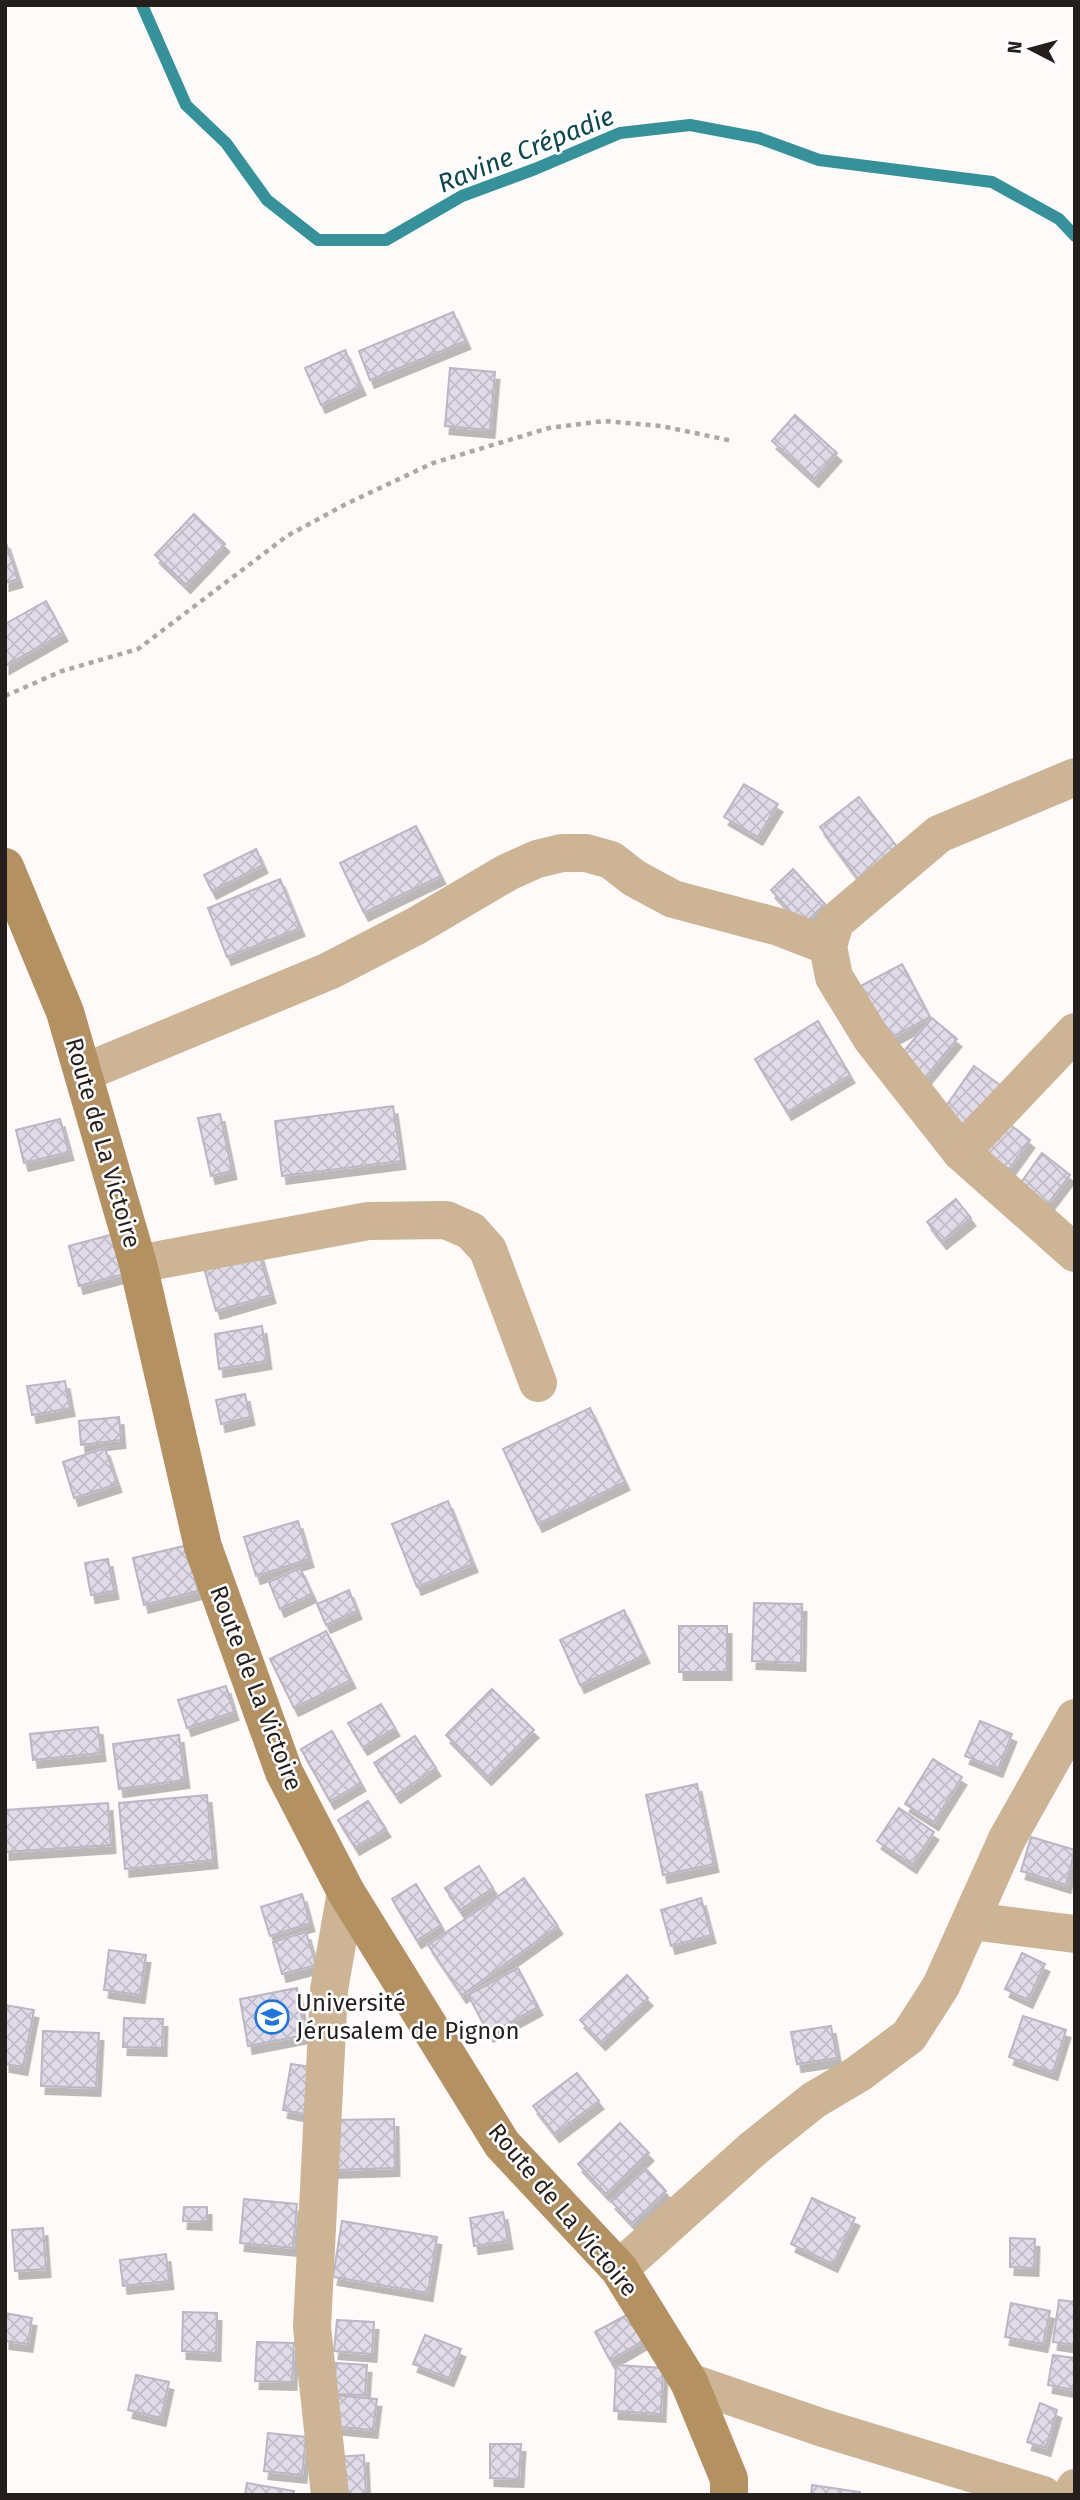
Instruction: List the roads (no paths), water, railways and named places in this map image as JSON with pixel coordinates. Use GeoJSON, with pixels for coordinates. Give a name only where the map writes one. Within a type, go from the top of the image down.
{"type":"FeatureCollection","features":[{"type":"Feature","properties":{"kind":"street"},"geometry":{"type":"LineString","coordinates":[[1075,777],[939,834],[835,922],[828,946],[834,978],[872,1039],[961,1152],[1075,1254]]}},
{"type":"Feature","properties":{"kind":"street"},"geometry":{"type":"LineString","coordinates":[[83,1073],[329,971],[416,926],[508,872],[537,859],[562,853],[586,853],[611,860],[634,878],[673,900],[779,927],[828,946]]}},
{"type":"Feature","properties":{"kind":"street","name":"Route de La Victoire"},"geometry":{"type":"LineString","coordinates":[[5,867],[65,1012],[138,1264],[203,1547],[284,1772],[346,1892],[502,2144],[619,2269],[690,2382],[729,2479],[729,2495]]}},
{"type":"Feature","properties":{"kind":"street"},"geometry":{"type":"LineString","coordinates":[[961,1152],[1075,1032]]}},
{"type":"Feature","properties":{"kind":"street"},"geometry":{"type":"LineString","coordinates":[[138,1264],[368,1220],[446,1220],[471,1231],[488,1250],[538,1383]]}},
{"type":"Feature","properties":{"kind":"street"},"geometry":{"type":"LineString","coordinates":[[619,2269],[754,2148],[814,2100],[858,2074],[909,2036],[941,1986],[1007,1839],[1075,1718]]}},
{"type":"Feature","properties":{"kind":"street"},"geometry":{"type":"LineString","coordinates":[[330,2495],[312,2327],[329,1990],[346,1892]]}},
{"type":"Feature","properties":{"kind":"street"},"geometry":{"type":"LineString","coordinates":[[972,1921],[1075,1934]]}},
{"type":"Feature","properties":{"kind":"street"},"geometry":{"type":"LineString","coordinates":[[690,2382],[823,2428],[1043,2495]]}},
{"type":"Feature","properties":{"kind":"street"},"geometry":{"type":"LineString","coordinates":[[1072,2495],[1075,2488]]}},
{"type":"Feature","properties":{"kind":"waterway","name":"Ravine Crépadie"},"geometry":{"type":"LineString","coordinates":[[142,5],[186,105],[226,143],[267,200],[318,240],[386,240],[462,196],[620,133],[690,125],[759,138],[819,160],[992,182],[1059,219],[1075,236]]}},
{"type":"Feature","properties":{"kind":"place","name":"Université Jérusalem de Pignon"},"geometry":{"type":"Point","coordinates":[272,2017]}}]}
